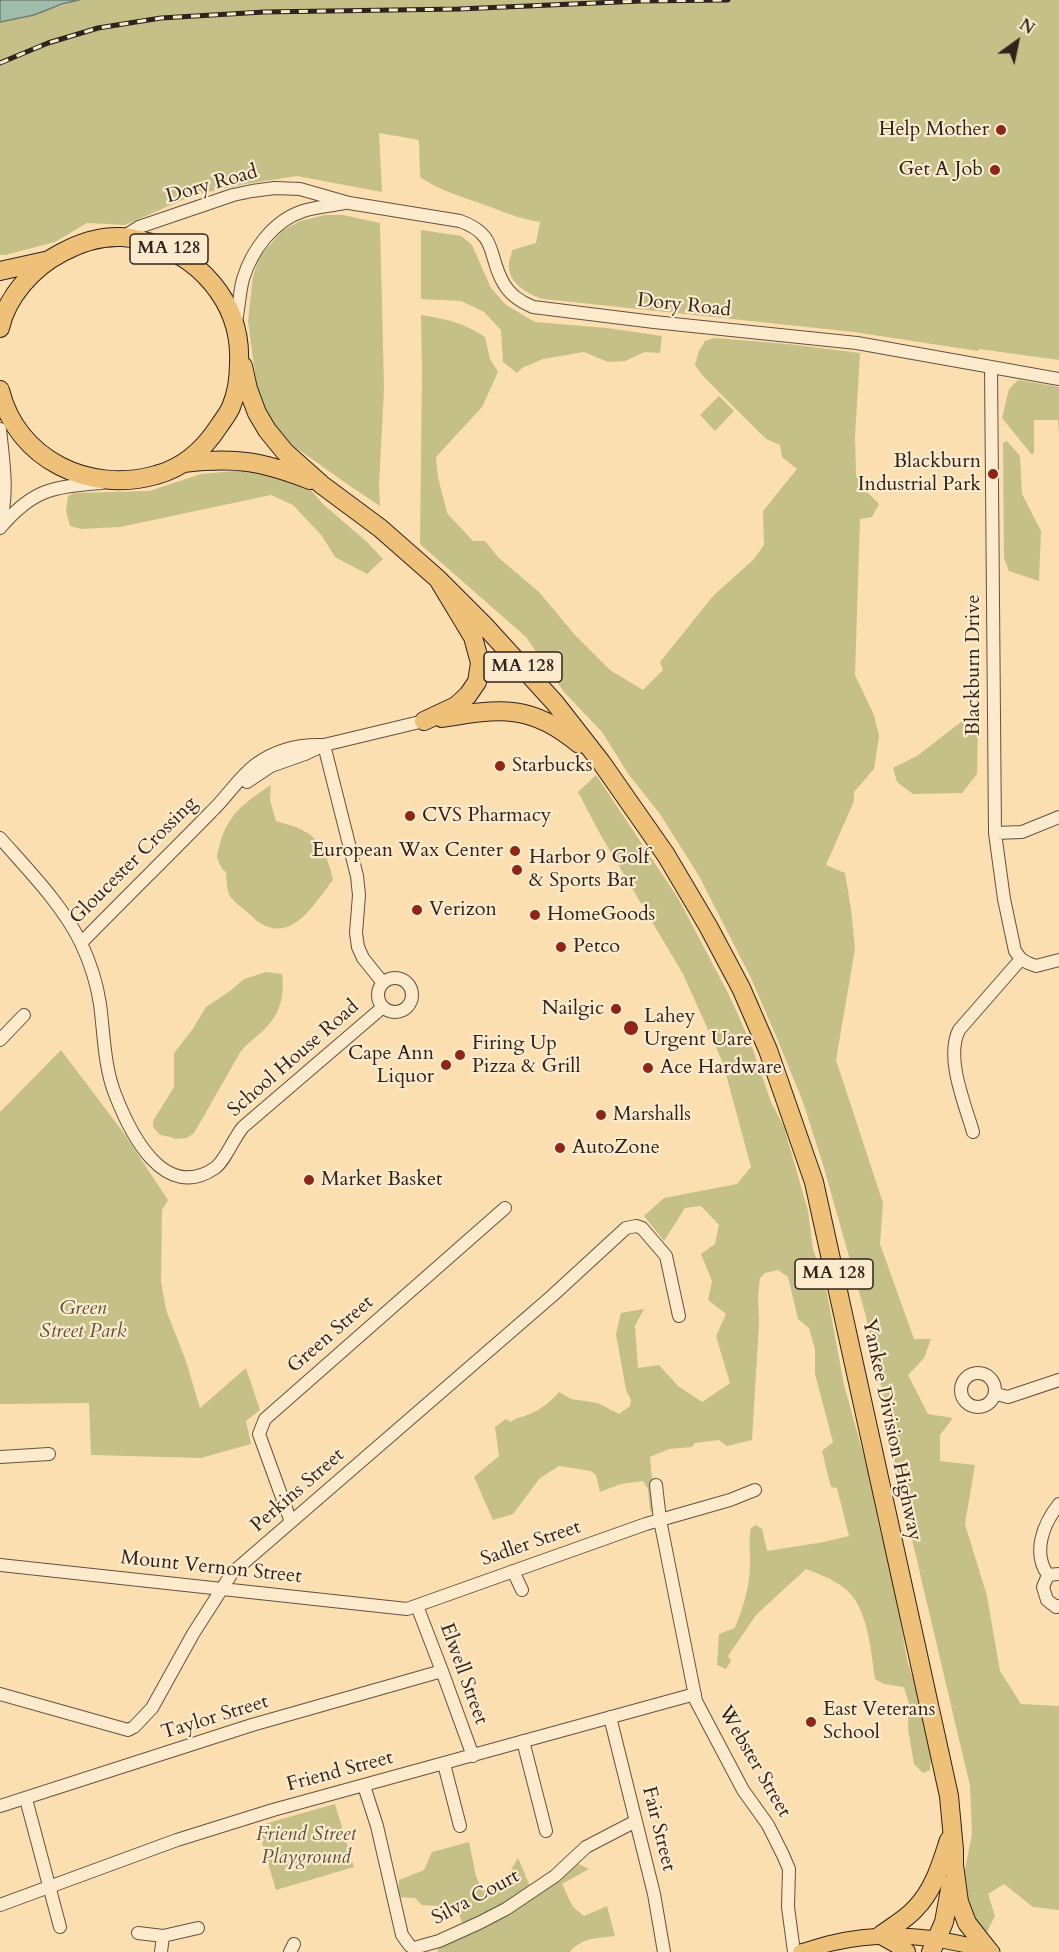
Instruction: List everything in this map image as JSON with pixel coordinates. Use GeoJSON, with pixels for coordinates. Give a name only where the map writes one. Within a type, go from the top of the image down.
{"type":"FeatureCollection","features":[{"type":"Feature","properties":{"kind":"highway","name":"MA 128"},"geometry":{"type":"LineString","coordinates":[[0,271],[47,260],[75,245],[100,239],[123,237],[156,244],[174,251],[189,261],[216,287],[228,308],[235,326],[248,389],[257,413],[267,430],[285,452],[322,485],[380,528],[438,579]]}},
{"type":"Feature","properties":{"kind":"highway"},"geometry":{"type":"LineString","coordinates":[[0,328],[6,311],[20,287],[47,260]]}},
{"type":"Feature","properties":{"kind":"highway"},"geometry":{"type":"LineString","coordinates":[[182,464],[210,440],[231,407],[239,380],[240,350]]}},
{"type":"Feature","properties":{"kind":"highway","name":"MA 128"},"geometry":{"type":"LineString","coordinates":[[1,392],[13,421],[25,439],[55,464],[77,474],[98,480],[134,481],[158,475],[182,464],[215,460],[253,462],[281,469],[322,485]]}},
{"type":"Feature","properties":{"kind":"highway"},"geometry":{"type":"LineString","coordinates":[[424,721],[456,706],[468,695],[477,682],[480,663],[473,637],[438,579]]}},
{"type":"Feature","properties":{"kind":"highway","name":"Yankee Division Highway"},"geometry":{"type":"LineString","coordinates":[[438,579],[484,625],[555,703],[601,762],[666,855],[741,988],[768,1050],[814,1182],[949,1796],[952,1828]]}},
{"type":"Feature","properties":{"kind":"highway"},"geometry":{"type":"LineString","coordinates":[[424,721],[487,710],[523,713],[553,724],[601,762]]}},
{"type":"Feature","properties":{"kind":"highway","name":"MA 128"},"geometry":{"type":"LineString","coordinates":[[934,1945],[948,1904],[954,1865],[952,1828]]}},
{"type":"Feature","properties":{"kind":"highway"},"geometry":{"type":"LineString","coordinates":[[906,1952],[881,1935],[914,1910],[925,1897],[938,1872],[952,1828]]}},
{"type":"Feature","properties":{"kind":"highway"},"geometry":{"type":"LineString","coordinates":[[954,1865],[962,1915],[989,1952]]}},
{"type":"Feature","properties":{"kind":"main road"},"geometry":{"type":"LineString","coordinates":[[801,1952],[832,1942],[881,1935],[989,1952]]}},
{"type":"Feature","properties":{"kind":"street","name":"Dory Road"},"geometry":{"type":"LineString","coordinates":[[123,237],[139,227],[252,191],[275,188],[300,189],[349,203],[460,221],[472,225],[487,239],[507,289],[516,298],[533,307],[857,343],[1059,379]]}},
{"type":"Feature","properties":{"kind":"street","name":"Dory Road"},"geometry":{"type":"LineString","coordinates":[[235,326],[242,281],[248,265],[264,239],[286,220],[302,212],[349,203]]}},
{"type":"Feature","properties":{"kind":"street","name":"Blackburn Drive"},"geometry":{"type":"LineString","coordinates":[[991,367],[995,833],[1006,908],[1015,951],[1021,959]]}},
{"type":"Feature","properties":{"kind":"street"},"geometry":{"type":"LineString","coordinates":[[0,420],[1,392]]}},
{"type":"Feature","properties":{"kind":"street"},"geometry":{"type":"LineString","coordinates":[[0,429],[5,493],[4,511],[0,522]]}},
{"type":"Feature","properties":{"kind":"street"},"geometry":{"type":"LineString","coordinates":[[0,528],[19,507],[38,494],[61,487],[117,482]]}},
{"type":"Feature","properties":{"kind":"street","name":"Gloucester Crossing"},"geometry":{"type":"LineString","coordinates":[[81,943],[255,765],[289,747],[304,744],[324,745],[424,721]]}},
{"type":"Feature","properties":{"kind":"street"},"geometry":{"type":"LineString","coordinates":[[324,745],[357,876],[359,895],[357,946],[363,958],[383,983]]}},
{"type":"Feature","properties":{"kind":"street"},"geometry":{"type":"LineString","coordinates":[[995,833],[1022,832],[1059,817]]}},
{"type":"Feature","properties":{"kind":"street","name":"School House Road"},"geometry":{"type":"LineString","coordinates":[[0,838],[66,917],[81,943],[93,973],[106,1059],[114,1093],[144,1151],[160,1169],[173,1176],[195,1177],[218,1166],[235,1136],[243,1127],[383,1007]]}},
{"type":"Feature","properties":{"kind":"street"},"geometry":{"type":"LineString","coordinates":[[973,1132],[957,1077],[954,1054],[955,1038],[959,1030],[1021,959],[1036,966],[1059,960]]}},
{"type":"Feature","properties":{"kind":"street"},"geometry":{"type":"LineString","coordinates":[[393,978],[404,980],[409,984],[413,995],[409,1006],[399,1012],[387,1011],[383,1007],[378,998],[383,983],[393,978]]}},
{"type":"Feature","properties":{"kind":"street"},"geometry":{"type":"LineString","coordinates":[[0,1040],[24,1015]]}},
{"type":"Feature","properties":{"kind":"street","name":"Green Street"},"geometry":{"type":"LineString","coordinates":[[291,1522],[259,1434],[265,1419],[505,1208]]}},
{"type":"Feature","properties":{"kind":"street","name":"Perkins Street"},"geometry":{"type":"LineString","coordinates":[[0,1694],[128,1730],[134,1726],[152,1708],[193,1634],[232,1573],[552,1296],[626,1228],[632,1226],[642,1228],[666,1256],[679,1316]]}},
{"type":"Feature","properties":{"kind":"street"},"geometry":{"type":"LineString","coordinates":[[996,1394],[1008,1397],[1059,1380]]}},
{"type":"Feature","properties":{"kind":"street"},"geometry":{"type":"LineString","coordinates":[[0,1457],[49,1454]]}},
{"type":"Feature","properties":{"kind":"street","name":"Webster Street"},"geometry":{"type":"LineString","coordinates":[[656,1485],[660,1520],[696,1701],[742,1790],[768,1825],[789,1869],[788,1907],[794,1952]]}},
{"type":"Feature","properties":{"kind":"street","name":"Sadler Street"},"geometry":{"type":"LineString","coordinates":[[417,1606],[660,1520],[730,1500],[754,1490]]}},
{"type":"Feature","properties":{"kind":"street"},"geometry":{"type":"LineString","coordinates":[[1059,1504],[1046,1525],[1041,1540],[1040,1556],[1044,1569],[1054,1575],[1044,1582],[1044,1593],[1052,1604],[1059,1606]]}},
{"type":"Feature","properties":{"kind":"street","name":"Mount Vernon Street"},"geometry":{"type":"LineString","coordinates":[[0,1565],[407,1609],[417,1606]]}},
{"type":"Feature","properties":{"kind":"street"},"geometry":{"type":"LineString","coordinates":[[513,1571],[522,1590]]}},
{"type":"Feature","properties":{"kind":"street","name":"Elwell Street"},"geometry":{"type":"LineString","coordinates":[[417,1606],[473,1756]]}},
{"type":"Feature","properties":{"kind":"street","name":"Taylor Street"},"geometry":{"type":"LineString","coordinates":[[0,1806],[252,1725],[442,1671]]}},
{"type":"Feature","properties":{"kind":"street","name":"Friend Street"},"geometry":{"type":"LineString","coordinates":[[0,1905],[177,1840],[273,1810],[695,1694]]}},
{"type":"Feature","properties":{"kind":"street","name":"Fair Street"},"geometry":{"type":"LineString","coordinates":[[610,1717],[654,1894],[664,1952]]}},
{"type":"Feature","properties":{"kind":"street"},"geometry":{"type":"LineString","coordinates":[[523,1741],[546,1831]]}},
{"type":"Feature","properties":{"kind":"street"},"geometry":{"type":"LineString","coordinates":[[444,1764],[459,1826]]}},
{"type":"Feature","properties":{"kind":"street","name":"Silva Court"},"geometry":{"type":"LineString","coordinates":[[364,1786],[377,1827],[402,1935],[410,1947],[414,1948],[439,1941],[506,1910],[555,1876],[586,1847],[636,1821]]}},
{"type":"Feature","properties":{"kind":"street"},"geometry":{"type":"LineString","coordinates":[[26,1799],[60,1927]]}},
{"type":"Feature","properties":{"kind":"street"},"geometry":{"type":"LineString","coordinates":[[138,1933],[163,1936],[198,1928]]}},
{"type":"Feature","properties":{"kind":"street"},"geometry":{"type":"LineString","coordinates":[[161,1952],[163,1936]]}},
{"type":"Feature","properties":{"kind":"green space"},"geometry":{"type":"Polygon","coordinates":[[[79,0],[1059,0],[1059,360],[979,349],[978,351],[854,332],[538,297],[515,282],[509,271],[509,264],[512,250],[536,243],[540,222],[505,213],[428,182],[420,177],[419,140],[379,133],[382,192],[297,176],[246,184],[194,195],[125,225],[87,223],[55,242],[0,255],[0,17],[48,10],[79,0]]]}},
{"type":"Feature","properties":{"kind":"green space"},"geometry":{"type":"Polygon","coordinates":[[[325,215],[343,215],[380,223],[384,389],[380,506],[292,445],[273,423],[263,405],[256,381],[248,321],[253,276],[260,256],[282,231],[300,221],[325,215]]]}},
{"type":"Feature","properties":{"kind":"green space"},"geometry":{"type":"Polygon","coordinates":[[[421,230],[461,236],[472,245],[491,288],[506,305],[535,322],[607,328],[662,336],[660,353],[645,352],[625,361],[608,362],[584,352],[543,359],[522,368],[517,373],[503,362],[501,330],[484,312],[461,301],[421,299],[421,230]]]}},
{"type":"Feature","properties":{"kind":"green space"},"geometry":{"type":"Polygon","coordinates":[[[421,315],[455,322],[485,337],[490,359],[498,372],[482,407],[436,457],[438,477],[447,513],[473,541],[485,541],[499,558],[539,592],[575,635],[610,670],[643,690],[663,670],[660,662],[714,595],[753,560],[764,545],[763,511],[797,469],[782,457],[780,445],[766,439],[703,376],[695,365],[705,341],[715,338],[860,353],[855,437],[856,474],[864,489],[879,504],[872,517],[860,519],[855,675],[874,715],[879,736],[874,769],[854,792],[854,801],[826,865],[845,873],[855,949],[836,1060],[883,1203],[880,1244],[914,1339],[931,1339],[924,1358],[908,1375],[928,1414],[953,1418],[940,1435],[940,1461],[975,1465],[965,1524],[987,1596],[1000,1671],[1021,1704],[1059,1706],[1059,1910],[1033,1907],[1004,1884],[988,1894],[995,1916],[987,1932],[974,1920],[966,1901],[965,1869],[972,1834],[970,1786],[897,1480],[889,1421],[865,1313],[803,1102],[750,976],[699,876],[660,814],[629,775],[602,732],[564,692],[526,637],[420,544],[421,315]]]}},
{"type":"Feature","properties":{"kind":"green space"},"geometry":{"type":"Polygon","coordinates":[[[1018,380],[1059,387],[1059,435],[1058,420],[1034,420],[1034,452],[1032,455],[1002,418],[1009,389],[1018,380]]]}},
{"type":"Feature","properties":{"kind":"green space"},"geometry":{"type":"Polygon","coordinates":[[[719,396],[734,411],[715,431],[700,415],[719,396]]]}},
{"type":"Feature","properties":{"kind":"green space"},"geometry":{"type":"Polygon","coordinates":[[[1007,441],[1020,456],[1022,494],[1041,531],[1039,581],[1009,571],[1004,558],[1003,443],[1007,441]]]}},
{"type":"Feature","properties":{"kind":"green space"},"geometry":{"type":"Polygon","coordinates":[[[245,470],[277,476],[310,489],[324,505],[366,541],[383,559],[367,574],[335,557],[322,536],[293,505],[271,495],[120,527],[81,529],[70,526],[66,511],[68,496],[74,493],[149,491],[201,474],[245,470]]]}},
{"type":"Feature","properties":{"kind":"green space"},"geometry":{"type":"Polygon","coordinates":[[[974,715],[978,721],[977,774],[962,793],[913,794],[897,782],[893,768],[917,756],[961,722],[974,715]]]}},
{"type":"Feature","properties":{"kind":"green space"},"geometry":{"type":"Polygon","coordinates":[[[596,775],[678,898],[730,997],[751,1044],[771,1102],[784,1127],[808,1211],[813,1249],[827,1293],[844,1385],[868,1471],[893,1577],[907,1660],[921,1704],[931,1760],[930,1770],[923,1773],[914,1764],[908,1728],[909,1704],[904,1687],[884,1684],[875,1679],[870,1643],[863,1617],[852,1596],[831,1579],[806,1569],[756,1615],[728,1656],[731,1661],[726,1669],[717,1665],[719,1634],[735,1628],[745,1598],[749,1575],[751,1528],[756,1525],[762,1529],[767,1551],[849,1536],[837,1488],[831,1487],[822,1451],[833,1442],[815,1374],[815,1349],[809,1328],[798,1319],[788,1277],[778,1270],[765,1273],[760,1278],[752,1440],[727,1446],[719,1440],[695,1443],[692,1447],[669,1449],[650,1457],[655,1512],[650,1511],[648,1489],[643,1481],[621,1484],[600,1492],[596,1475],[591,1471],[559,1466],[540,1478],[513,1514],[493,1520],[474,1477],[499,1456],[495,1427],[506,1419],[511,1422],[535,1412],[559,1392],[571,1399],[598,1403],[619,1414],[630,1406],[631,1400],[626,1390],[616,1334],[621,1313],[644,1309],[635,1326],[638,1368],[659,1365],[678,1386],[702,1402],[730,1383],[716,1336],[726,1314],[708,1300],[712,1281],[701,1254],[715,1244],[719,1225],[701,1206],[685,1208],[664,1241],[644,1216],[664,1198],[737,1184],[751,1167],[723,1063],[683,974],[600,834],[578,792],[596,775]]]}},
{"type":"Feature","properties":{"kind":"green space"},"geometry":{"type":"Polygon","coordinates":[[[271,785],[270,800],[276,821],[301,829],[315,840],[327,859],[333,880],[310,910],[291,925],[281,928],[270,927],[257,921],[232,898],[228,892],[226,872],[217,858],[228,823],[241,807],[271,785]]]}},
{"type":"Feature","properties":{"kind":"green space"},"geometry":{"type":"Polygon","coordinates":[[[266,972],[282,974],[282,998],[274,1018],[241,1051],[194,1133],[187,1138],[175,1139],[160,1135],[153,1127],[153,1121],[174,1087],[174,1053],[206,1007],[244,979],[266,972]]]}},
{"type":"Feature","properties":{"kind":"green space","name":"Green Street Park"},"geometry":{"type":"Polygon","coordinates":[[[61,1050],[123,1132],[168,1200],[162,1210],[161,1281],[166,1310],[186,1361],[200,1408],[246,1368],[260,1410],[246,1421],[251,1444],[201,1458],[91,1455],[89,1403],[0,1404],[0,1112],[61,1050]]]}},
{"type":"Feature","properties":{"kind":"green space","name":"Friend Street Playground"},"geometry":{"type":"Polygon","coordinates":[[[335,1804],[354,1867],[276,1890],[257,1826],[335,1804]]]}},
{"type":"Feature","properties":{"kind":"green space"},"geometry":{"type":"Polygon","coordinates":[[[469,1842],[476,1876],[482,1890],[501,1886],[518,1858],[530,1886],[572,1861],[589,1869],[562,1884],[573,1907],[584,1916],[607,1906],[615,1936],[584,1941],[570,1952],[438,1952],[439,1941],[463,1926],[457,1907],[422,1905],[415,1898],[398,1897],[399,1880],[424,1870],[432,1852],[469,1842]]]}},
{"type":"Feature","properties":{"kind":"shaded area"},"geometry":{"type":"Polygon","coordinates":[[[0,0],[79,0],[34,15],[0,22],[0,0]]]}},
{"type":"Feature","properties":{"kind":"railway"},"geometry":{"type":"LineString","coordinates":[[0,63],[48,43],[98,28],[161,18],[264,12],[459,9],[641,1],[728,0]]}},
{"type":"Feature","properties":{"kind":"place","name":"Help Mother"},"geometry":{"type":"Point","coordinates":[1001,130]}},
{"type":"Feature","properties":{"kind":"place","name":"Get A Job"},"geometry":{"type":"Point","coordinates":[995,170]}},
{"type":"Feature","properties":{"kind":"place","name":"Blackburn Industrial Park"},"geometry":{"type":"Point","coordinates":[993,474]}},
{"type":"Feature","properties":{"kind":"place","name":"Starbucks"},"geometry":{"type":"Point","coordinates":[500,766]}},
{"type":"Feature","properties":{"kind":"place","name":"CVS Pharmacy"},"geometry":{"type":"Point","coordinates":[410,816]}},
{"type":"Feature","properties":{"kind":"place","name":"European Wax Center"},"geometry":{"type":"Point","coordinates":[515,851]}},
{"type":"Feature","properties":{"kind":"place","name":"Harbor 9 Golf & Sports Bar"},"geometry":{"type":"Point","coordinates":[517,870]}},
{"type":"Feature","properties":{"kind":"place","name":"Verizon"},"geometry":{"type":"Point","coordinates":[417,910]}},
{"type":"Feature","properties":{"kind":"place","name":"HomeGoods"},"geometry":{"type":"Point","coordinates":[535,915]}},
{"type":"Feature","properties":{"kind":"place","name":"Petco"},"geometry":{"type":"Point","coordinates":[561,947]}},
{"type":"Feature","properties":{"kind":"place","name":"Nailgic"},"geometry":{"type":"Point","coordinates":[616,1009]}},
{"type":"Feature","properties":{"kind":"place","name":"Lahey Urgent Uare"},"geometry":{"type":"Point","coordinates":[631,1028]}},
{"type":"Feature","properties":{"kind":"place","name":"Firing Up Pizza & Grill"},"geometry":{"type":"Point","coordinates":[460,1055]}},
{"type":"Feature","properties":{"kind":"place","name":"Cape Ann Liquor"},"geometry":{"type":"Point","coordinates":[446,1065]}},
{"type":"Feature","properties":{"kind":"place","name":"Ace Hardware"},"geometry":{"type":"Point","coordinates":[648,1068]}},
{"type":"Feature","properties":{"kind":"place","name":"Marshalls"},"geometry":{"type":"Point","coordinates":[601,1115]}},
{"type":"Feature","properties":{"kind":"place","name":"AutoZone"},"geometry":{"type":"Point","coordinates":[560,1148]}},
{"type":"Feature","properties":{"kind":"place","name":"Market Basket"},"geometry":{"type":"Point","coordinates":[309,1180]}},
{"type":"Feature","properties":{"kind":"place","name":"East Veterans School"},"geometry":{"type":"Point","coordinates":[811,1722]}}]}
